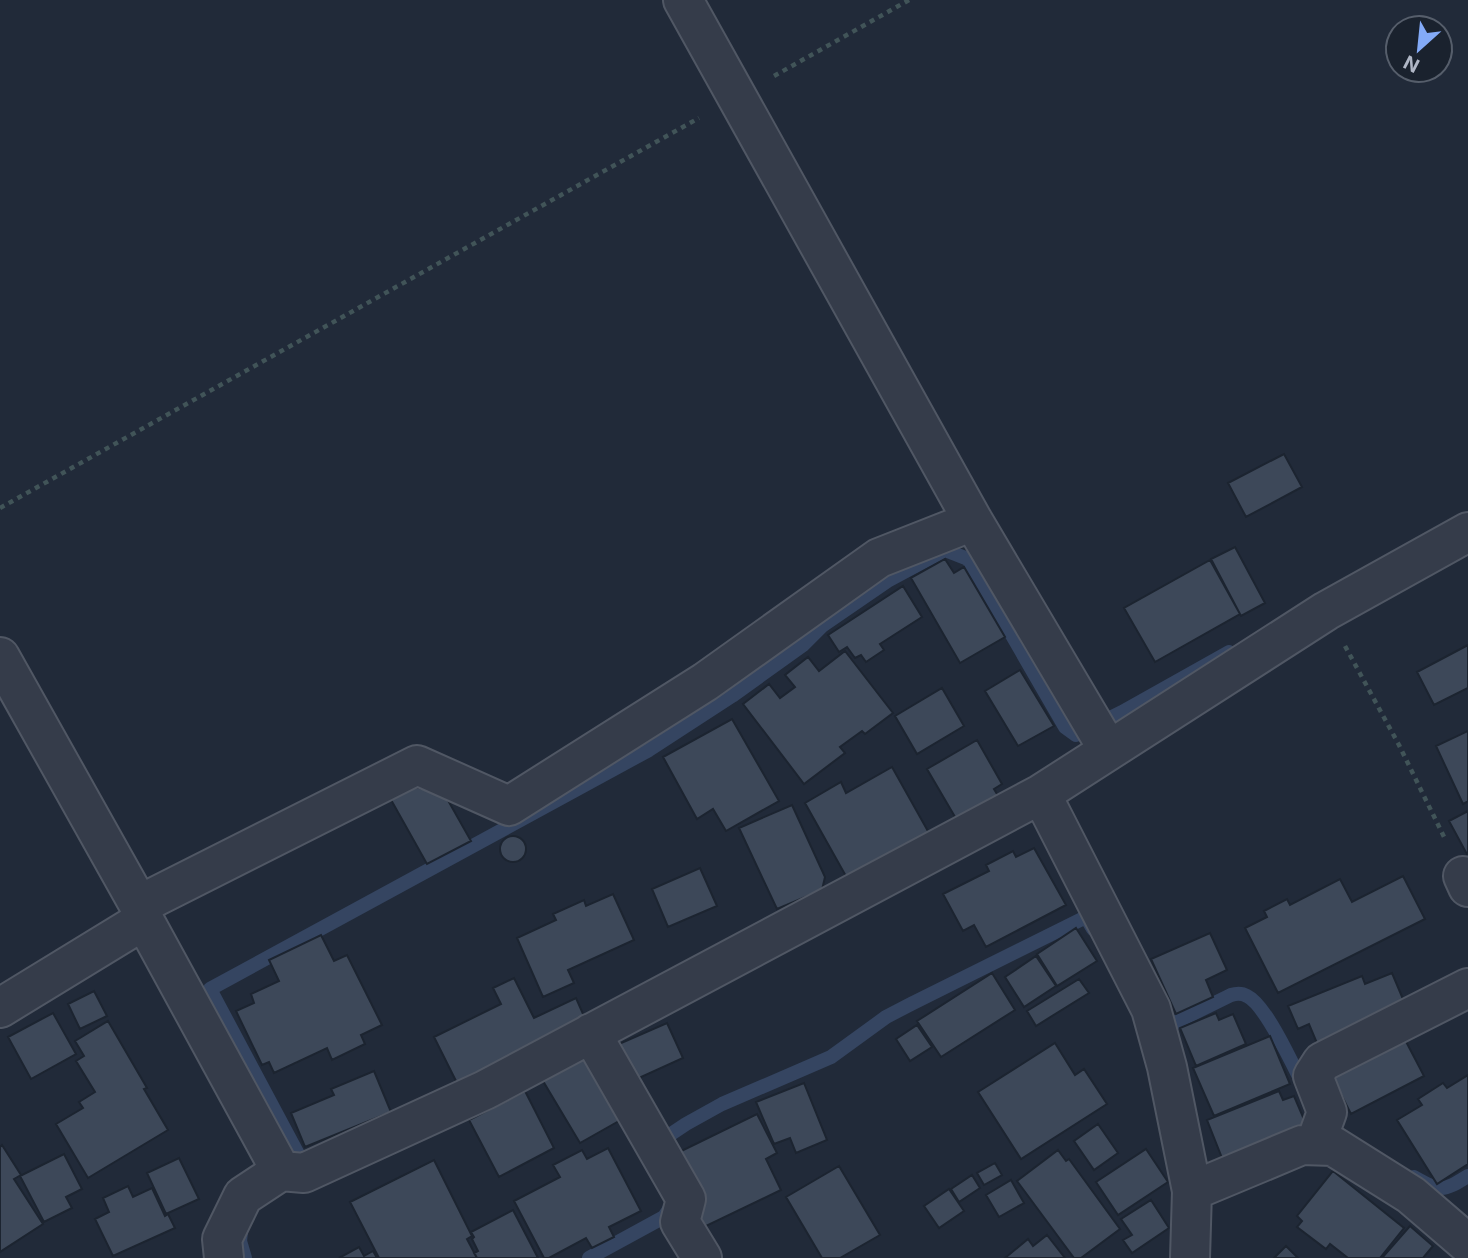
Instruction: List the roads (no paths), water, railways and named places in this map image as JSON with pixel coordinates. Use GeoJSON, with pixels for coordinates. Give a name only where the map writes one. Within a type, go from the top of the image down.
{"type":"FeatureCollection","features":[{"type":"Feature","properties":{"kind":"street"},"geometry":{"type":"LineString","coordinates":[[683,0],[973,521],[1099,733]]}},
{"type":"Feature","properties":{"kind":"street"},"geometry":{"type":"LineString","coordinates":[[0,1008],[141,912],[417,765],[509,806],[705,682],[879,558],[973,521]]}},
{"type":"Feature","properties":{"kind":"street"},"geometry":{"type":"LineString","coordinates":[[224,1258],[222,1239],[243,1196],[281,1171],[304,1173],[485,1090],[1041,794],[1099,733],[1468,532]]}},
{"type":"Feature","properties":{"kind":"street"},"geometry":{"type":"LineString","coordinates":[[0,657],[281,1171]]}},
{"type":"Feature","properties":{"kind":"street"},"geometry":{"type":"LineString","coordinates":[[1041,794],[1151,1009],[1167,1067],[1192,1191],[1190,1258]]}},
{"type":"Feature","properties":{"kind":"street"},"geometry":{"type":"LineString","coordinates":[[1315,1145],[1327,1112],[1313,1076],[1322,1062],[1468,988]]}},
{"type":"Feature","properties":{"kind":"street"},"geometry":{"type":"LineString","coordinates":[[591,1033],[686,1199],[680,1222],[702,1258]]}},
{"type":"Feature","properties":{"kind":"street"},"geometry":{"type":"LineString","coordinates":[[1192,1191],[1302,1145],[1333,1146],[1411,1195],[1468,1244]]}},
{"type":"Feature","properties":{"kind":"waterway"},"geometry":{"type":"LineString","coordinates":[[297,1170],[298,1154],[210,989],[649,750],[732,696],[803,645],[822,626],[889,580],[945,550],[968,559],[1065,727],[1076,735],[1229,652]]}},
{"type":"Feature","properties":{"kind":"waterway"},"geometry":{"type":"LineString","coordinates":[[656,1144],[722,1104],[831,1057],[886,1017],[1086,917],[1093,929]]}},
{"type":"Feature","properties":{"kind":"waterway"},"geometry":{"type":"LineString","coordinates":[[1158,1028],[1172,1024],[1231,995],[1245,995],[1270,1023],[1303,1085]]}},
{"type":"Feature","properties":{"kind":"waterway"},"geometry":{"type":"LineString","coordinates":[[1414,1177],[1441,1188],[1468,1176]]}},
{"type":"Feature","properties":{"kind":"waterway"},"geometry":{"type":"LineString","coordinates":[[589,1258],[664,1217],[672,1205]]}},
{"type":"Feature","properties":{"kind":"waterway"},"geometry":{"type":"LineString","coordinates":[[241,1232],[240,1241],[245,1258]]}}]}
